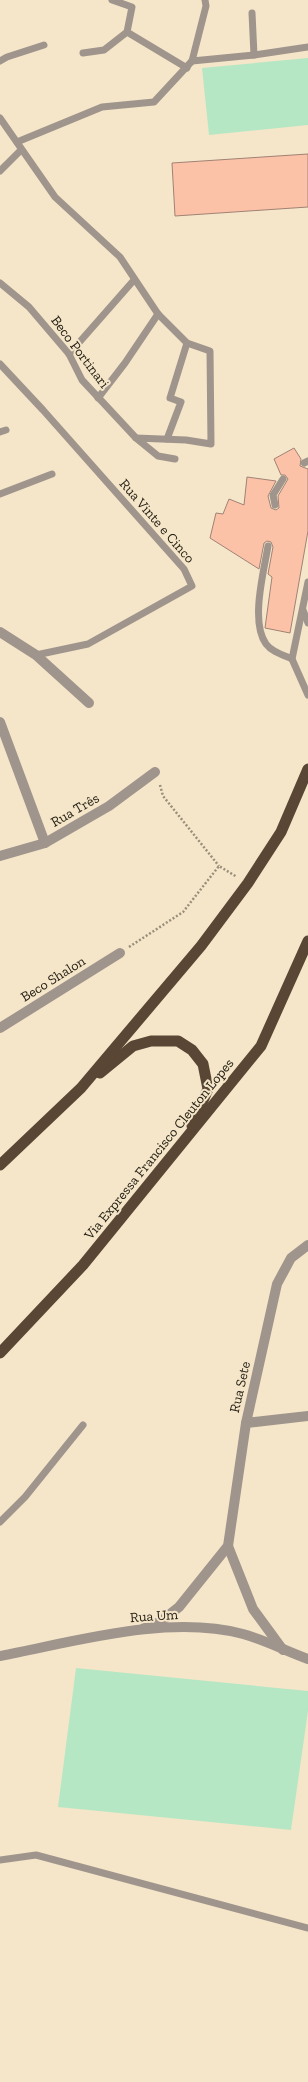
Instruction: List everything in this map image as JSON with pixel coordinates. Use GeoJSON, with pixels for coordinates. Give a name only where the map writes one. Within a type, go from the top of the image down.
{"type":"FeatureCollection","features":[{"type":"Feature","properties":{"kind":"highway"},"geometry":{"type":"LineString","coordinates":[[81,1088],[202,946],[248,883],[281,832],[308,769]]}},
{"type":"Feature","properties":{"kind":"highway","name":"Via Expressa Francisco Cleuton Lopes"},"geometry":{"type":"LineString","coordinates":[[0,1353],[83,1265],[261,1046],[308,941]]}},
{"type":"Feature","properties":{"kind":"highway"},"geometry":{"type":"LineString","coordinates":[[0,1165],[81,1088],[133,1046],[151,1041],[178,1040],[192,1050],[203,1064],[208,1089],[186,1139]]}},
{"type":"Feature","properties":{"kind":"street"},"geometry":{"type":"LineString","coordinates":[[0,632],[36,655],[89,703]]}},
{"type":"Feature","properties":{"kind":"street"},"geometry":{"type":"LineString","coordinates":[[0,722],[45,843]]}},
{"type":"Feature","properties":{"kind":"street","name":"Rua Três"},"geometry":{"type":"LineString","coordinates":[[0,856],[45,843],[109,806],[155,772]]}},
{"type":"Feature","properties":{"kind":"street","name":"Beco Shalon"},"geometry":{"type":"LineString","coordinates":[[0,1028],[120,953]]}},
{"type":"Feature","properties":{"kind":"street","name":"Rua Sete"},"geometry":{"type":"LineString","coordinates":[[283,1650],[253,1609],[228,1546],[246,1423],[277,1284],[291,1258],[308,1245]]}},
{"type":"Feature","properties":{"kind":"street"},"geometry":{"type":"LineString","coordinates":[[246,1423],[308,1416]]}},
{"type":"Feature","properties":{"kind":"street"},"geometry":{"type":"LineString","coordinates":[[139,1630],[160,1622],[179,1607],[228,1546]]}},
{"type":"Feature","properties":{"kind":"street","name":"Rua Um"},"geometry":{"type":"LineString","coordinates":[[0,1656],[139,1630],[203,1628],[243,1634],[308,1659]]}},
{"type":"Feature","properties":{"kind":"lane"},"geometry":{"type":"LineString","coordinates":[[83,53],[104,50],[127,32],[132,7],[112,0]]}},
{"type":"Feature","properties":{"kind":"lane"},"geometry":{"type":"LineString","coordinates":[[16,142],[102,108],[154,102],[192,61],[206,6],[205,0]]}},
{"type":"Feature","properties":{"kind":"lane"},"geometry":{"type":"LineString","coordinates":[[252,13],[254,55]]}},
{"type":"Feature","properties":{"kind":"lane"},"geometry":{"type":"LineString","coordinates":[[127,32],[187,68]]}},
{"type":"Feature","properties":{"kind":"lane"},"geometry":{"type":"LineString","coordinates":[[0,61],[7,57],[44,44]]}},
{"type":"Feature","properties":{"kind":"lane"},"geometry":{"type":"LineString","coordinates":[[192,61],[254,55],[308,47]]}},
{"type":"Feature","properties":{"kind":"lane"},"geometry":{"type":"LineString","coordinates":[[0,118],[55,197],[120,257],[158,314],[187,343],[210,351],[211,444],[167,439],[136,438]]}},
{"type":"Feature","properties":{"kind":"lane"},"geometry":{"type":"LineString","coordinates":[[0,171],[21,150]]}},
{"type":"Feature","properties":{"kind":"lane"},"geometry":{"type":"LineString","coordinates":[[69,354],[134,280]]}},
{"type":"Feature","properties":{"kind":"lane","name":"Beco Portinari"},"geometry":{"type":"LineString","coordinates":[[0,283],[29,307],[69,354],[82,380],[136,438],[158,456],[175,459]]}},
{"type":"Feature","properties":{"kind":"lane"},"geometry":{"type":"LineString","coordinates":[[98,398],[125,363],[158,314]]}},
{"type":"Feature","properties":{"kind":"lane"},"geometry":{"type":"LineString","coordinates":[[167,439],[181,402],[170,398],[187,343]]}},
{"type":"Feature","properties":{"kind":"lane","name":"Rua Vinte e Cinco"},"geometry":{"type":"LineString","coordinates":[[0,364],[43,410],[184,569],[192,586],[88,644],[36,655]]}},
{"type":"Feature","properties":{"kind":"lane"},"geometry":{"type":"LineString","coordinates":[[0,494],[52,474]]}},
{"type":"Feature","properties":{"kind":"lane"},"geometry":{"type":"LineString","coordinates":[[275,505],[273,495],[282,479]]}},
{"type":"Feature","properties":{"kind":"lane"},"geometry":{"type":"LineString","coordinates":[[268,546],[258,600],[260,624],[265,643],[272,651],[292,659]]}},
{"type":"Feature","properties":{"kind":"lane"},"geometry":{"type":"LineString","coordinates":[[308,582],[292,659],[308,695]]}},
{"type":"Feature","properties":{"kind":"lane"},"geometry":{"type":"LineString","coordinates":[[303,610],[308,623]]}},
{"type":"Feature","properties":{"kind":"lane"},"geometry":{"type":"LineString","coordinates":[[0,1522],[25,1497],[83,1425]]}},
{"type":"Feature","properties":{"kind":"lane"},"geometry":{"type":"LineString","coordinates":[[0,1860],[36,1855],[308,1928]]}},
{"type":"Feature","properties":{"kind":"path"},"geometry":{"type":"LineString","coordinates":[[155,772],[163,796],[219,866],[248,883]]}},
{"type":"Feature","properties":{"kind":"path"},"geometry":{"type":"LineString","coordinates":[[120,953],[183,912],[219,866]]}},
{"type":"Feature","properties":{"kind":"green space"},"geometry":{"type":"Polygon","coordinates":[[[308,58],[308,125],[209,135],[202,68],[308,58]]]}},
{"type":"Feature","properties":{"kind":"green space"},"geometry":{"type":"Polygon","coordinates":[[[76,1668],[308,1691],[308,1711],[291,1830],[58,1807],[76,1668]]]}},
{"type":"Feature","properties":{"kind":"building"},"geometry":{"type":"Polygon","coordinates":[[[308,154],[308,207],[175,216],[172,163],[308,154]]]}},
{"type":"Feature","properties":{"kind":"building"},"geometry":{"type":"Polygon","coordinates":[[[294,448],[301,459],[300,466],[308,469],[308,531],[290,633],[265,628],[272,577],[268,574],[273,547],[271,542],[267,541],[264,543],[259,569],[210,538],[216,513],[223,514],[229,499],[244,505],[247,477],[276,481],[268,496],[271,508],[276,510],[279,508],[278,496],[288,479],[285,475],[281,475],[274,459],[294,448]]]}}]}
